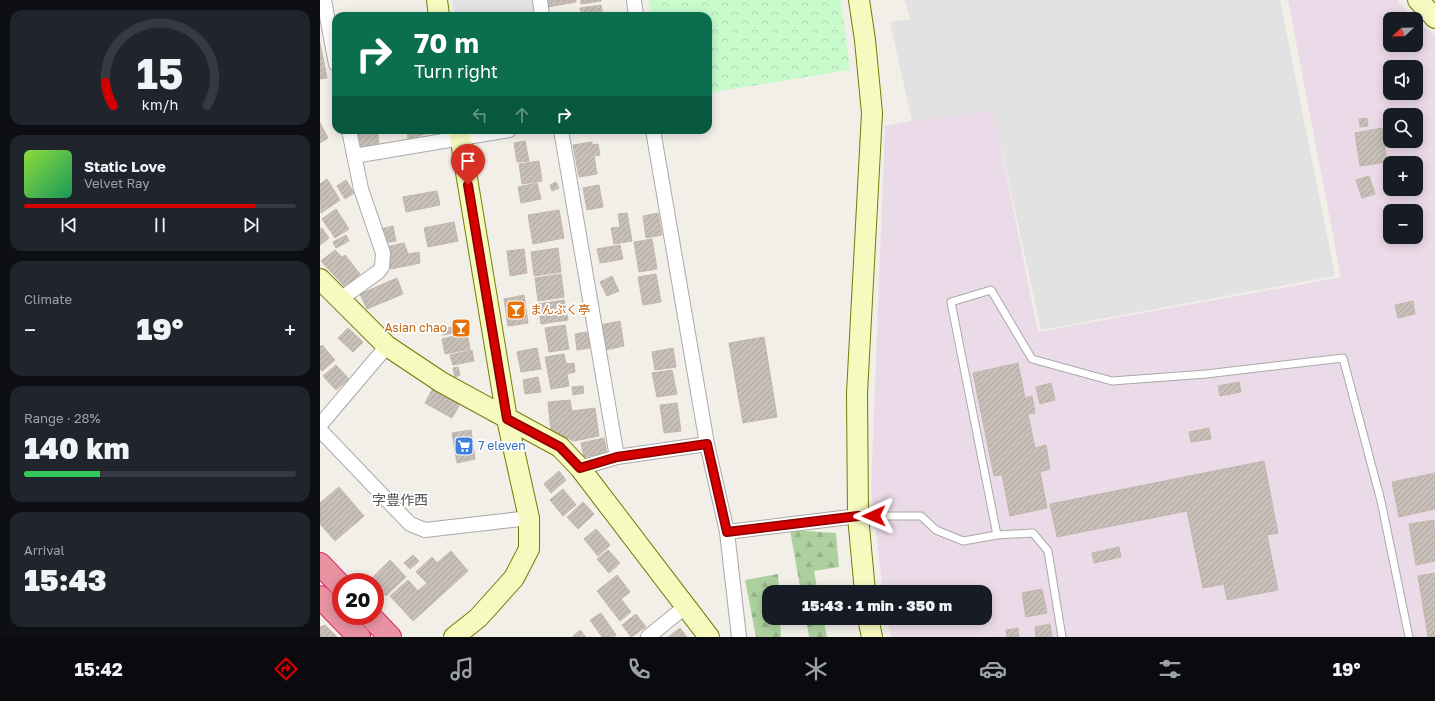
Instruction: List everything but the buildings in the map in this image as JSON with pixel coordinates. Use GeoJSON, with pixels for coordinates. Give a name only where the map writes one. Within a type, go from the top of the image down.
{"type":"FeatureCollection","features":[{"type":"Feature","properties":{"kind":"highway"},"geometry":{"type":"LineString","coordinates":[[320,564],[332,577]]}},
{"type":"Feature","properties":{"kind":"highway"},"geometry":{"type":"LineString","coordinates":[[320,597],[359,637]]}},
{"type":"Feature","properties":{"kind":"highway"},"geometry":{"type":"LineString","coordinates":[[379,625],[390,637]]}},
{"type":"Feature","properties":{"kind":"street"},"geometry":{"type":"LineString","coordinates":[[324,0],[332,43]]}},
{"type":"Feature","properties":{"kind":"street"},"geometry":{"type":"LineString","coordinates":[[436,0],[438,12]]}},
{"type":"Feature","properties":{"kind":"street"},"geometry":{"type":"LineString","coordinates":[[540,0],[542,12]]}},
{"type":"Feature","properties":{"kind":"street"},"geometry":{"type":"LineString","coordinates":[[634,0],[636,12]]}},
{"type":"Feature","properties":{"kind":"street"},"geometry":{"type":"LineString","coordinates":[[859,0],[865,40],[872,113],[857,393],[858,516],[864,585]]}},
{"type":"Feature","properties":{"kind":"street"},"geometry":{"type":"LineString","coordinates":[[1418,0],[1435,18]]}},
{"type":"Feature","properties":{"kind":"street"},"geometry":{"type":"LineString","coordinates":[[339,300],[378,272],[382,267],[383,253],[361,189],[350,134]]}},
{"type":"Feature","properties":{"kind":"street"},"geometry":{"type":"LineString","coordinates":[[354,156],[460,134],[507,419],[529,518],[529,549],[514,578],[478,618],[454,637]]}},
{"type":"Feature","properties":{"kind":"street"},"geometry":{"type":"LineString","coordinates":[[561,134],[617,457]]}},
{"type":"Feature","properties":{"kind":"street"},"geometry":{"type":"LineString","coordinates":[[654,134],[707,444],[727,532],[739,637]]}},
{"type":"Feature","properties":{"kind":"street"},"geometry":{"type":"LineString","coordinates":[[320,279],[339,300],[387,346],[441,382],[560,447],[580,468],[709,637]]}},
{"type":"Feature","properties":{"kind":"street"},"geometry":{"type":"LineString","coordinates":[[320,425],[387,346]]}},
{"type":"Feature","properties":{"kind":"street"},"geometry":{"type":"LineString","coordinates":[[320,430],[410,524],[425,530],[529,518]]}},
{"type":"Feature","properties":{"kind":"street"},"geometry":{"type":"LineString","coordinates":[[580,468],[617,457],[707,444]]}},
{"type":"Feature","properties":{"kind":"street"},"geometry":{"type":"LineString","coordinates":[[727,532],[858,516]]}},
{"type":"Feature","properties":{"kind":"street"},"geometry":{"type":"LineString","coordinates":[[648,637],[686,606]]}},
{"type":"Feature","properties":{"kind":"street"},"geometry":{"type":"LineString","coordinates":[[869,625],[872,637]]}},
{"type":"Feature","properties":{"kind":"lane"},"geometry":{"type":"LineString","coordinates":[[997,535],[951,302],[991,290],[1032,359],[1112,381],[1206,374],[1344,358],[1381,501],[1410,637]]}},
{"type":"Feature","properties":{"kind":"lane"},"geometry":{"type":"LineString","coordinates":[[858,516],[920,516],[936,530],[963,541],[997,535],[1032,533],[1048,551],[1062,637]]}},
{"type":"Feature","properties":{"kind":"shaded area"},"geometry":{"type":"Polygon","coordinates":[[[452,0],[533,0],[535,12],[454,12],[452,0]]]}},
{"type":"Feature","properties":{"kind":"shaded area"},"geometry":{"type":"Polygon","coordinates":[[[905,0],[1280,0],[1335,276],[1041,330],[993,110],[912,121],[890,22],[910,19],[905,0]]]}},
{"type":"Feature","properties":{"kind":"shaded area"},"geometry":{"type":"Polygon","coordinates":[[[1288,0],[1397,0],[1407,12],[1383,12],[1383,52],[1423,52],[1423,27],[1435,34],[1435,637],[891,637],[888,625],[992,625],[992,585],[882,585],[871,489],[885,126],[992,104],[1038,332],[1341,277],[1288,0]]]}},
{"type":"Feature","properties":{"kind":"green space"},"geometry":{"type":"Polygon","coordinates":[[[648,0],[841,0],[850,70],[712,92],[712,12],[650,12],[648,0]]]}},
{"type":"Feature","properties":{"kind":"green space"},"geometry":{"type":"Polygon","coordinates":[[[790,530],[836,533],[839,567],[814,571],[817,585],[800,585],[790,530]]]}},
{"type":"Feature","properties":{"kind":"green space"},"geometry":{"type":"Polygon","coordinates":[[[778,574],[779,585],[762,585],[762,625],[780,625],[781,637],[756,637],[745,580],[778,574]]]}},
{"type":"Feature","properties":{"kind":"green space"},"geometry":{"type":"Polygon","coordinates":[[[807,625],[824,625],[827,637],[809,637],[807,625]]]}},
{"type":"Feature","properties":{"kind":"place","name":"まんぷく亭"},"geometry":{"type":"Point","coordinates":[516,310]}},
{"type":"Feature","properties":{"kind":"place","name":"Asian chao"},"geometry":{"type":"Point","coordinates":[461,328]}},
{"type":"Feature","properties":{"kind":"place","name":"7 eleven"},"geometry":{"type":"Point","coordinates":[464,446]}},
{"type":"Feature","properties":{"kind":"district","name":"字豊作西"},"geometry":{"type":"Point","coordinates":[400,500]}},
{"type":"Feature","properties":{"kind":"route"},"geometry":{"type":"LineString","coordinates":[[468,185],[507,419],[560,447],[580,468],[617,457],[707,444],[727,532],[858,516],[874,516]]}}]}
